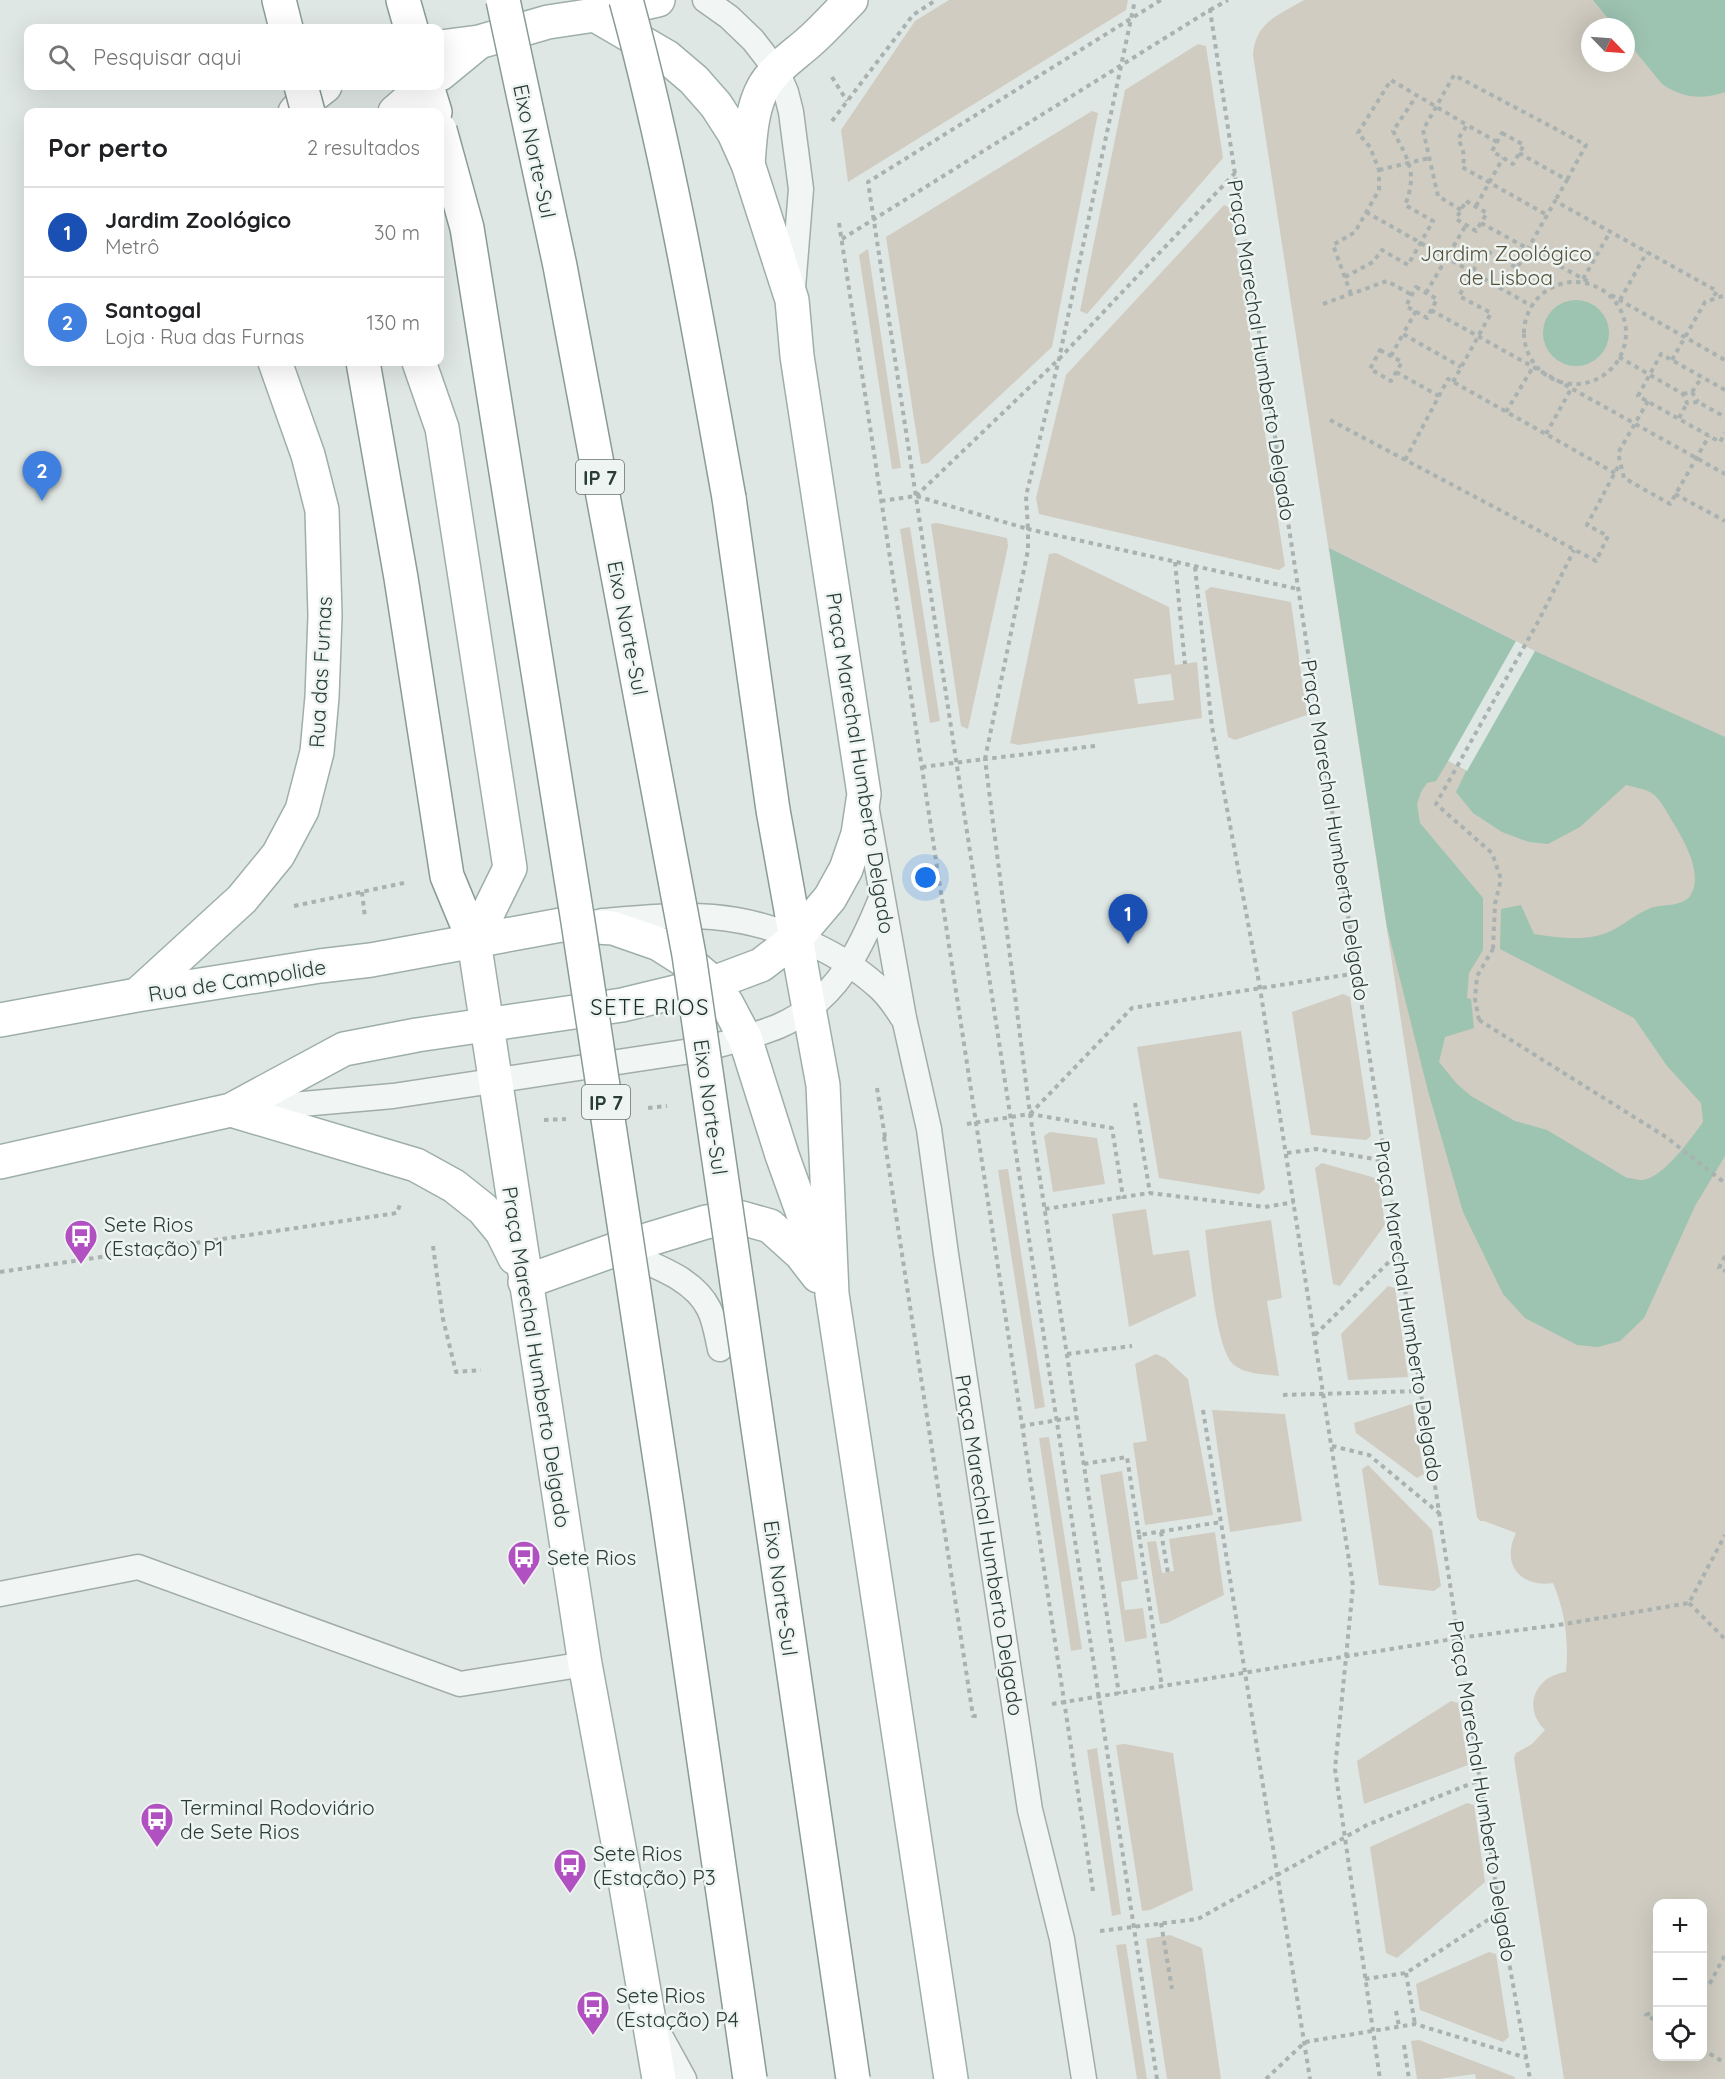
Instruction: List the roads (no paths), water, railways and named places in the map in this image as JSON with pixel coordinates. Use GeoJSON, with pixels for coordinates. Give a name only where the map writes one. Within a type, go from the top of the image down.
{"type":"FeatureCollection","features":[{"type":"Feature","properties":{"kind":"main road"},"geometry":{"type":"LineString","coordinates":[[279,0],[285,24]]}},
{"type":"Feature","properties":{"kind":"main road"},"geometry":{"type":"LineString","coordinates":[[403,0],[410,24]]}},
{"type":"Feature","properties":{"kind":"main road","name":"Eixo Norte-Sul"},"geometry":{"type":"LineString","coordinates":[[503,0],[560,266],[689,955],[853,2079]]}},
{"type":"Feature","properties":{"kind":"main road"},"geometry":{"type":"LineString","coordinates":[[627,0],[680,223],[729,498],[774,810],[823,1085],[832,1294],[951,2079]]}},
{"type":"Feature","properties":{"kind":"main road"},"geometry":{"type":"LineString","coordinates":[[444,46],[479,42],[548,22],[595,15],[658,0]]}},
{"type":"Feature","properties":{"kind":"main road"},"geometry":{"type":"LineString","coordinates":[[748,164],[755,108],[765,86],[777,71],[810,42],[851,0]]}},
{"type":"Feature","properties":{"kind":"main road","name":"Praça Marechal Humberto Delgado"},"geometry":{"type":"LineString","coordinates":[[595,15],[667,57],[694,80],[716,105],[734,133],[748,164],[792,300],[796,356],[864,794]]}},
{"type":"Feature","properties":{"kind":"main road"},"geometry":{"type":"LineString","coordinates":[[444,71],[479,42]]}},
{"type":"Feature","properties":{"kind":"main road"},"geometry":{"type":"LineString","coordinates":[[302,90],[307,108]]}},
{"type":"Feature","properties":{"kind":"main road"},"geometry":{"type":"LineString","coordinates":[[298,108],[320,90]]}},
{"type":"Feature","properties":{"kind":"main road"},"geometry":{"type":"LineString","coordinates":[[400,108],[421,90]]}},
{"type":"Feature","properties":{"kind":"main road"},"geometry":{"type":"LineString","coordinates":[[427,90],[434,108]]}},
{"type":"Feature","properties":{"kind":"main road","name":"IP 7"},"geometry":{"type":"LineString","coordinates":[[444,145],[467,228],[576,910],[667,1506],[750,2079]]}},
{"type":"Feature","properties":{"kind":"main road","name":"Rua das Furnas"},"geometry":{"type":"LineString","coordinates":[[137,995],[242,899],[278,855],[302,810],[317,752],[325,616],[322,510],[308,455],[276,366]]}},
{"type":"Feature","properties":{"kind":"main road","name":"Praça Marechal Humberto Delgado"},"geometry":{"type":"LineString","coordinates":[[364,366],[401,578],[447,876],[474,941],[585,1664],[650,2018],[659,2079]]}},
{"type":"Feature","properties":{"kind":"main road"},"geometry":{"type":"LineString","coordinates":[[420,366],[442,428],[510,868],[474,941]]}},
{"type":"Feature","properties":{"kind":"main road"},"geometry":{"type":"LineString","coordinates":[[0,1162],[231,1110],[344,1049],[417,1035],[622,1005],[713,983],[761,965],[796,938],[830,898],[846,868],[858,834],[864,794]]}},
{"type":"Feature","properties":{"kind":"main road","name":"Rua de Campolide"},"geometry":{"type":"LineString","coordinates":[[0,1020],[137,995],[370,960],[561,925],[613,928],[659,944],[692,965],[713,983],[727,1004],[745,1038],[782,1155],[832,1294]]}},
{"type":"Feature","properties":{"kind":"main road"},"geometry":{"type":"LineString","coordinates":[[231,1110],[416,1165],[454,1186],[483,1209],[502,1232],[525,1282],[706,1221],[725,1218],[748,1219],[770,1227],[801,1254],[832,1294]]}},
{"type":"Feature","properties":{"kind":"lane"},"geometry":{"type":"LineString","coordinates":[[705,0],[729,17],[753,39],[777,71],[786,92],[791,112],[801,189],[792,300]]}},
{"type":"Feature","properties":{"kind":"lane","name":"Praça Marechal Humberto Delgado"},"geometry":{"type":"LineString","coordinates":[[864,794],[904,1018],[929,1130],[949,1277],[1030,1810],[1062,1939],[1084,2079]]}},
{"type":"Feature","properties":{"kind":"lane"},"geometry":{"type":"LineString","coordinates":[[231,1110],[393,1096],[704,1049],[745,1038],[780,1026],[808,1010],[829,992],[849,965],[870,927],[882,896]]}},
{"type":"Feature","properties":{"kind":"lane"},"geometry":{"type":"LineString","coordinates":[[561,925],[662,915],[714,917],[757,925],[796,938],[849,965],[877,985],[904,1018]]}},
{"type":"Feature","properties":{"kind":"lane"},"geometry":{"type":"LineString","coordinates":[[617,1250],[684,1281],[701,1296],[710,1310],[720,1349]]}},
{"type":"Feature","properties":{"kind":"lane"},"geometry":{"type":"LineString","coordinates":[[0,1594],[138,1567],[460,1684],[585,1664]]}},
{"type":"Feature","properties":{"kind":"lane"},"geometry":{"type":"LineString","coordinates":[[650,2018],[684,2079]]}},
{"type":"Feature","properties":{"kind":"place","name":"Santogal"},"geometry":{"type":"Point","coordinates":[42,501]}},
{"type":"Feature","properties":{"kind":"place","name":"Jardim Zoológico"},"geometry":{"type":"Point","coordinates":[1128,944]}},
{"type":"Feature","properties":{"kind":"place","name":"Sete Rios (Estação) P1"},"geometry":{"type":"Point","coordinates":[81,1265]}},
{"type":"Feature","properties":{"kind":"place","name":"Sete Rios"},"geometry":{"type":"Point","coordinates":[524,1586]}},
{"type":"Feature","properties":{"kind":"place","name":"Terminal Rodoviário de Sete Rios"},"geometry":{"type":"Point","coordinates":[157,1848]}},
{"type":"Feature","properties":{"kind":"place","name":"Sete Rios (Estação) P3"},"geometry":{"type":"Point","coordinates":[570,1894]}},
{"type":"Feature","properties":{"kind":"place","name":"Sete Rios (Estação) P4"},"geometry":{"type":"Point","coordinates":[593,2036]}},
{"type":"Feature","properties":{"kind":"district","name":"SETE RIOS"},"geometry":{"type":"Point","coordinates":[650,1007]}},
{"type":"Feature","properties":{"kind":"park label","name":"Jardim Zoológico de Lisboa"},"geometry":{"type":"Point","coordinates":[1506,265]}}]}
